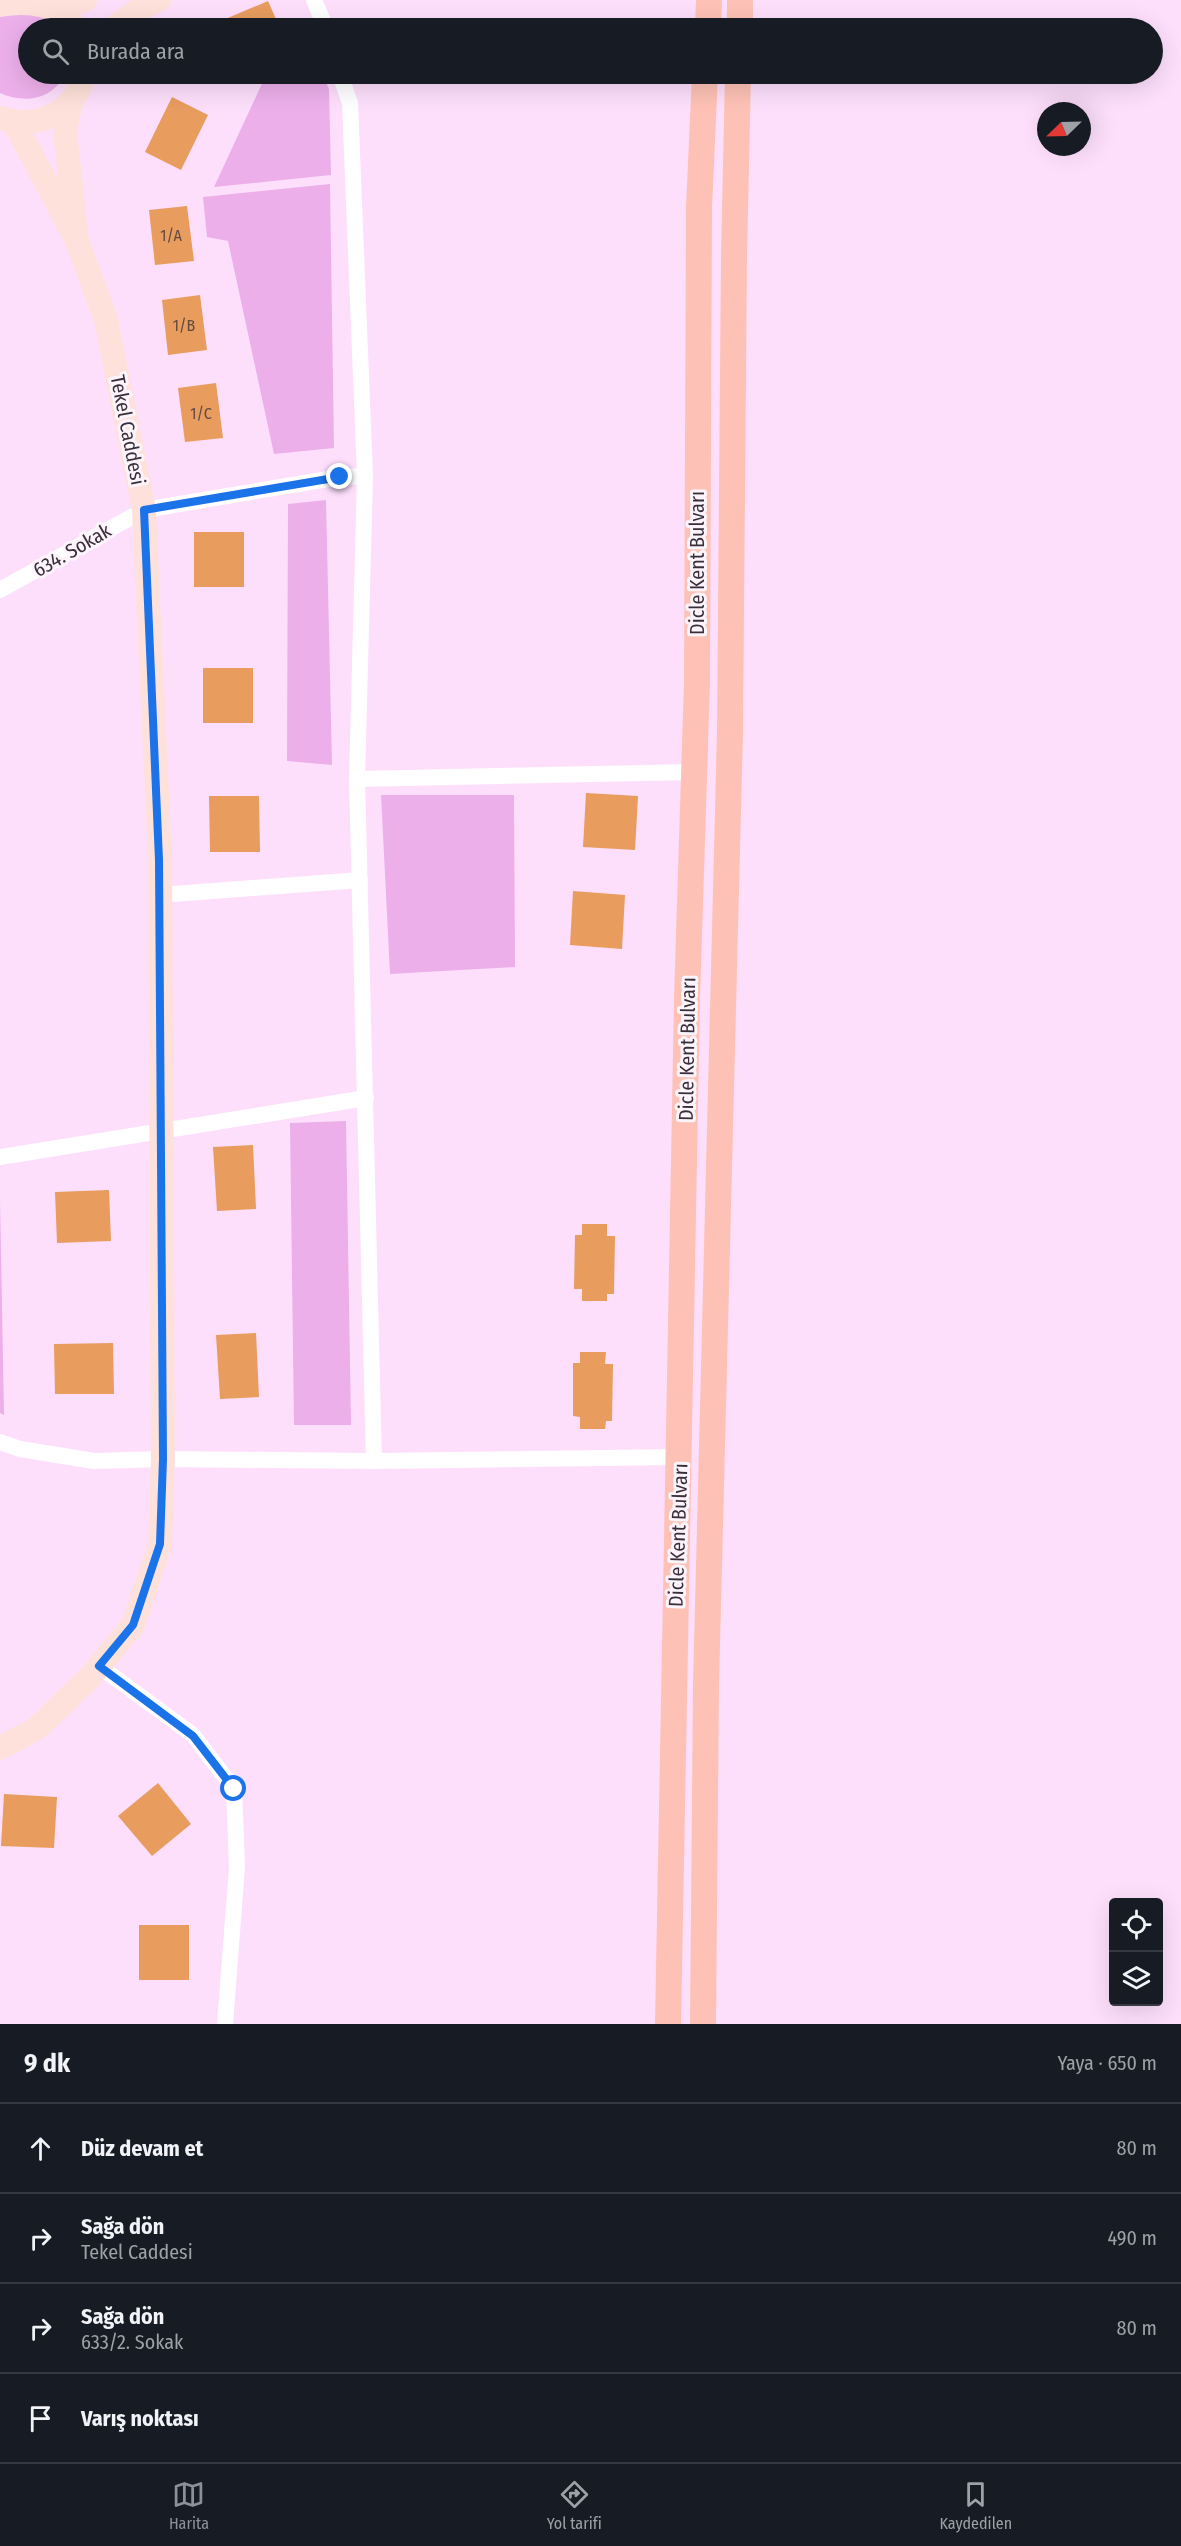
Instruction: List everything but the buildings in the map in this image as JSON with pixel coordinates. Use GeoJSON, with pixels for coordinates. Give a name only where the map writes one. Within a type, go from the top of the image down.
{"type":"FeatureCollection","features":[{"type":"Feature","properties":{"kind":"main road"},"geometry":{"type":"LineString","coordinates":[[708,18],[709,0]]}},
{"type":"Feature","properties":{"kind":"main road"},"geometry":{"type":"LineString","coordinates":[[740,0],[740,18]]}},
{"type":"Feature","properties":{"kind":"main road","name":"Dicle Kent Bulvarı"},"geometry":{"type":"LineString","coordinates":[[668,2024],[693,772],[697,681],[699,208],[705,84]]}},
{"type":"Feature","properties":{"kind":"main road","name":"Dicle Kent Bulvarı"},"geometry":{"type":"LineString","coordinates":[[703,2024],[706,1685],[730,731],[738,84]]}},
{"type":"Feature","properties":{"kind":"street"},"geometry":{"type":"LineString","coordinates":[[0,5],[21,0],[71,4],[85,0]]}},
{"type":"Feature","properties":{"kind":"street"},"geometry":{"type":"LineString","coordinates":[[127,18],[141,8],[159,0]]}},
{"type":"Feature","properties":{"kind":"street"},"geometry":{"type":"LineString","coordinates":[[314,0],[322,18]]}},
{"type":"Feature","properties":{"kind":"street"},"geometry":{"type":"LineString","coordinates":[[39,1],[58,10],[66,18]]}},
{"type":"Feature","properties":{"kind":"street"},"geometry":{"type":"LineString","coordinates":[[7,119],[35,122],[55,115],[71,101],[81,84]]}},
{"type":"Feature","properties":{"kind":"street"},"geometry":{"type":"LineString","coordinates":[[343,84],[350,103],[365,476],[357,779],[374,1461]]}},
{"type":"Feature","properties":{"kind":"street"},"geometry":{"type":"LineString","coordinates":[[71,101],[65,132],[77,241]]}},
{"type":"Feature","properties":{"kind":"street"},"geometry":{"type":"LineString","coordinates":[[7,119],[77,241]]}},
{"type":"Feature","properties":{"kind":"street","name":"Tekel Caddesi"},"geometry":{"type":"LineString","coordinates":[[0,1748],[36,1729],[99,1666],[133,1625],[160,1544],[163,1459],[163,1132],[160,895],[144,510],[106,320],[77,241]]}},
{"type":"Feature","properties":{"kind":"street","name":"634. Sokak"},"geometry":{"type":"LineString","coordinates":[[0,590],[144,510],[340,477],[365,476]]}},
{"type":"Feature","properties":{"kind":"street"},"geometry":{"type":"LineString","coordinates":[[357,779],[693,772]]}},
{"type":"Feature","properties":{"kind":"street"},"geometry":{"type":"LineString","coordinates":[[160,895],[360,880]]}},
{"type":"Feature","properties":{"kind":"street"},"geometry":{"type":"LineString","coordinates":[[0,1157],[366,1098]]}},
{"type":"Feature","properties":{"kind":"street"},"geometry":{"type":"LineString","coordinates":[[0,1442],[20,1449],[94,1461],[163,1459],[374,1461],[680,1457]]}},
{"type":"Feature","properties":{"kind":"street"},"geometry":{"type":"LineString","coordinates":[[99,1666],[193,1736],[234,1789],[237,1867],[225,2024]]}},
{"type":"Feature","properties":{"kind":"shaded area"},"geometry":{"type":"Polygon","coordinates":[[[43,12],[50,18],[18,18],[18,84],[59,84],[53,89],[28,99],[0,93],[0,15],[43,12]]]}},
{"type":"Feature","properties":{"kind":"shaded area"},"geometry":{"type":"Polygon","coordinates":[[[262,84],[327,84],[329,89],[331,175],[214,187],[262,84]]]}},
{"type":"Feature","properties":{"kind":"shaded area"},"geometry":{"type":"Polygon","coordinates":[[[330,184],[334,448],[274,454],[228,241],[207,237],[203,197],[330,184]]]}},
{"type":"Feature","properties":{"kind":"shaded area"},"geometry":{"type":"Polygon","coordinates":[[[326,500],[332,765],[287,761],[288,504],[326,500]]]}},
{"type":"Feature","properties":{"kind":"shaded area"},"geometry":{"type":"Polygon","coordinates":[[[381,795],[514,795],[515,967],[390,974],[381,795]]]}},
{"type":"Feature","properties":{"kind":"shaded area"},"geometry":{"type":"Polygon","coordinates":[[[346,1121],[351,1425],[294,1425],[290,1123],[346,1121]]]}},
{"type":"Feature","properties":{"kind":"shaded area"},"geometry":{"type":"Polygon","coordinates":[[[0,1199],[4,1415],[0,1413],[0,1199]]]}},
{"type":"Feature","properties":{"kind":"route"},"geometry":{"type":"LineString","coordinates":[[234,1789],[193,1736],[99,1666],[133,1625],[160,1544],[163,1459],[163,1132],[159,860],[144,510],[340,477]]}}]}
